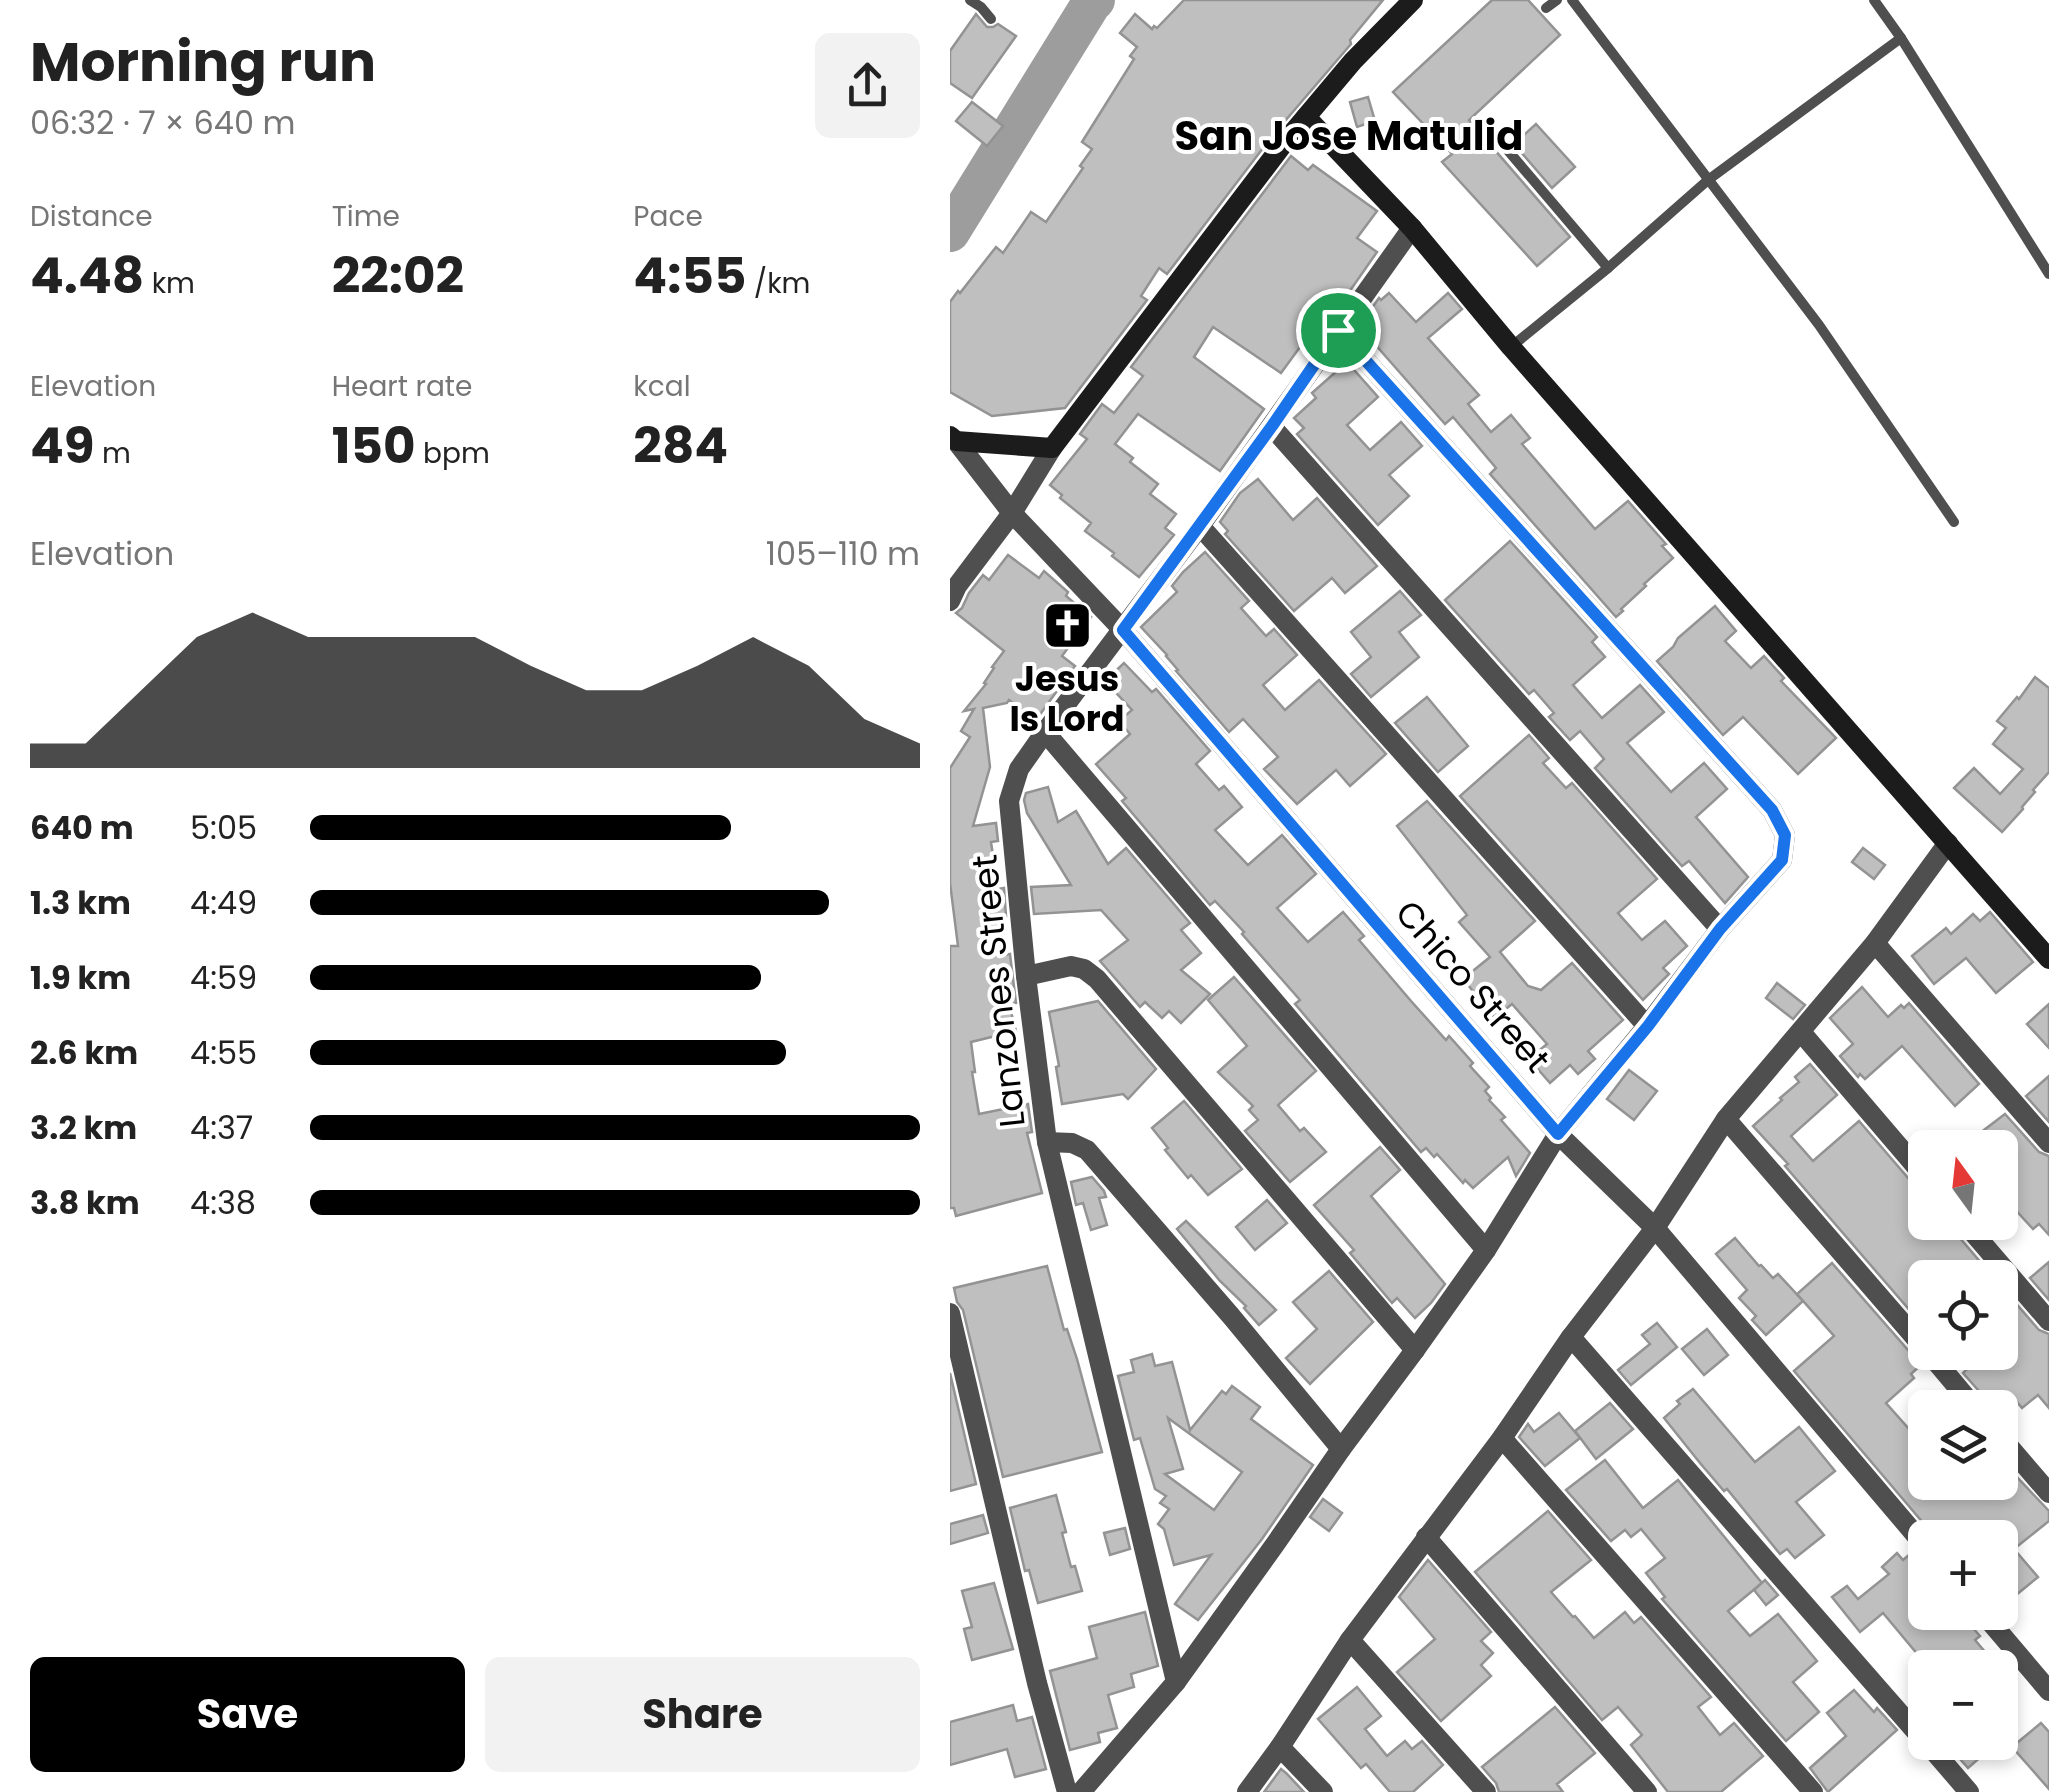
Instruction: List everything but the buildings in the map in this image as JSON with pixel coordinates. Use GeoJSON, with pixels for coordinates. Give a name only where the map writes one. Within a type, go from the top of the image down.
{"type":"FeatureCollection","features":[{"type":"Feature","properties":{"kind":"street"},"geometry":{"type":"LineString","coordinates":[[952,590],[1012,513],[1052,448],[1306,117],[1353,61],[1413,0]]}},
{"type":"Feature","properties":{"kind":"street"},"geometry":{"type":"LineString","coordinates":[[1306,117],[1412,228],[1511,347],[2049,959]]}},
{"type":"Feature","properties":{"kind":"street","name":"Lanzones Street"},"geometry":{"type":"LineString","coordinates":[[1176,1682],[1047,1142],[1010,801],[1019,769],[1200,526],[1412,228]]}},
{"type":"Feature","properties":{"kind":"street"},"geometry":{"type":"LineString","coordinates":[[1081,1792],[1176,1682],[1486,1250],[1558,1134],[1648,1026],[1720,929],[1782,860],[1785,835],[1772,810],[1338,330]]}},
{"type":"Feature","properties":{"kind":"street"},"geometry":{"type":"LineString","coordinates":[[1272,426],[1720,929]]}},
{"type":"Feature","properties":{"kind":"street"},"geometry":{"type":"LineString","coordinates":[[953,439],[1052,448]]}},
{"type":"Feature","properties":{"kind":"street","name":"Chico Street"},"geometry":{"type":"LineString","coordinates":[[953,439],[1012,513],[1123,630],[1558,1134],[1655,1228],[1908,1526]]}},
{"type":"Feature","properties":{"kind":"street"},"geometry":{"type":"LineString","coordinates":[[1200,526],[1648,1026]]}},
{"type":"Feature","properties":{"kind":"street"},"geometry":{"type":"LineString","coordinates":[[1045,732],[1486,1250]]}},
{"type":"Feature","properties":{"kind":"street"},"geometry":{"type":"LineString","coordinates":[[1247,1792],[1350,1640],[1655,1228],[1726,1119],[1875,943],[1948,843]]}},
{"type":"Feature","properties":{"kind":"street"},"geometry":{"type":"LineString","coordinates":[[1875,943],[2049,1143]]}},
{"type":"Feature","properties":{"kind":"street"},"geometry":{"type":"LineString","coordinates":[[1026,976],[1071,966],[1084,968],[1098,979],[1415,1350]]}},
{"type":"Feature","properties":{"kind":"street"},"geometry":{"type":"LineString","coordinates":[[1801,1032],[1908,1156]]}},
{"type":"Feature","properties":{"kind":"street"},"geometry":{"type":"LineString","coordinates":[[1726,1119],[1908,1330]]}},
{"type":"Feature","properties":{"kind":"street"},"geometry":{"type":"LineString","coordinates":[[1047,1142],[1072,1143],[1087,1150],[1340,1449]]}},
{"type":"Feature","properties":{"kind":"street"},"geometry":{"type":"LineString","coordinates":[[1979,1240],[2049,1321]]}},
{"type":"Feature","properties":{"kind":"street"},"geometry":{"type":"LineString","coordinates":[[950,1313],[1037,1683],[1067,1792]]}},
{"type":"Feature","properties":{"kind":"street"},"geometry":{"type":"LineString","coordinates":[[1571,1337],[1908,1723]]}},
{"type":"Feature","properties":{"kind":"street"},"geometry":{"type":"LineString","coordinates":[[1943,1370],[1960,1390]]}},
{"type":"Feature","properties":{"kind":"street"},"geometry":{"type":"LineString","coordinates":[[1502,1438],[1813,1792]]}},
{"type":"Feature","properties":{"kind":"street"},"geometry":{"type":"LineString","coordinates":[[2018,1457],[2049,1492]]}},
{"type":"Feature","properties":{"kind":"street"},"geometry":{"type":"LineString","coordinates":[[1426,1537],[1647,1792]]}},
{"type":"Feature","properties":{"kind":"street"},"geometry":{"type":"LineString","coordinates":[[1997,1630],[2049,1692]]}},
{"type":"Feature","properties":{"kind":"street"},"geometry":{"type":"LineString","coordinates":[[1350,1640],[1486,1792]]}},
{"type":"Feature","properties":{"kind":"street"},"geometry":{"type":"LineString","coordinates":[[1280,1747],[1322,1792]]}},
{"type":"Feature","properties":{"kind":"street"},"geometry":{"type":"LineString","coordinates":[[1941,1760],[1969,1792]]}},
{"type":"Feature","properties":{"kind":"lane"},"geometry":{"type":"LineString","coordinates":[[970,0],[991,19]]}},
{"type":"Feature","properties":{"kind":"lane"},"geometry":{"type":"LineString","coordinates":[[1546,8],[1556,0]]}},
{"type":"Feature","properties":{"kind":"lane"},"geometry":{"type":"LineString","coordinates":[[1572,0],[1819,326],[1954,522]]}},
{"type":"Feature","properties":{"kind":"lane"},"geometry":{"type":"LineString","coordinates":[[1874,0],[2049,274]]}},
{"type":"Feature","properties":{"kind":"lane"},"geometry":{"type":"LineString","coordinates":[[1511,347],[1708,180],[1901,38]]}},
{"type":"Feature","properties":{"kind":"lane"},"geometry":{"type":"LineString","coordinates":[[1498,140],[1608,268]]}},
{"type":"Feature","properties":{"kind":"waterway"},"geometry":{"type":"LineString","coordinates":[[1087,0],[1091,4]]}},
{"type":"Feature","properties":{"kind":"waterway"},"geometry":{"type":"LineString","coordinates":[[950,232],[1095,0]]}},
{"type":"Feature","properties":{"kind":"place","name":"Jesus Is Lord"},"geometry":{"type":"Point","coordinates":[1067,626]}},
{"type":"Feature","properties":{"kind":"district","name":"San Jose Matulid"},"geometry":{"type":"Point","coordinates":[1349,136]}},
{"type":"Feature","properties":{"kind":"route"},"geometry":{"type":"LineString","coordinates":[[1338,330],[1772,810],[1785,835],[1782,860],[1720,929],[1648,1026],[1558,1134],[1123,630],[1338,330]]}}]}
